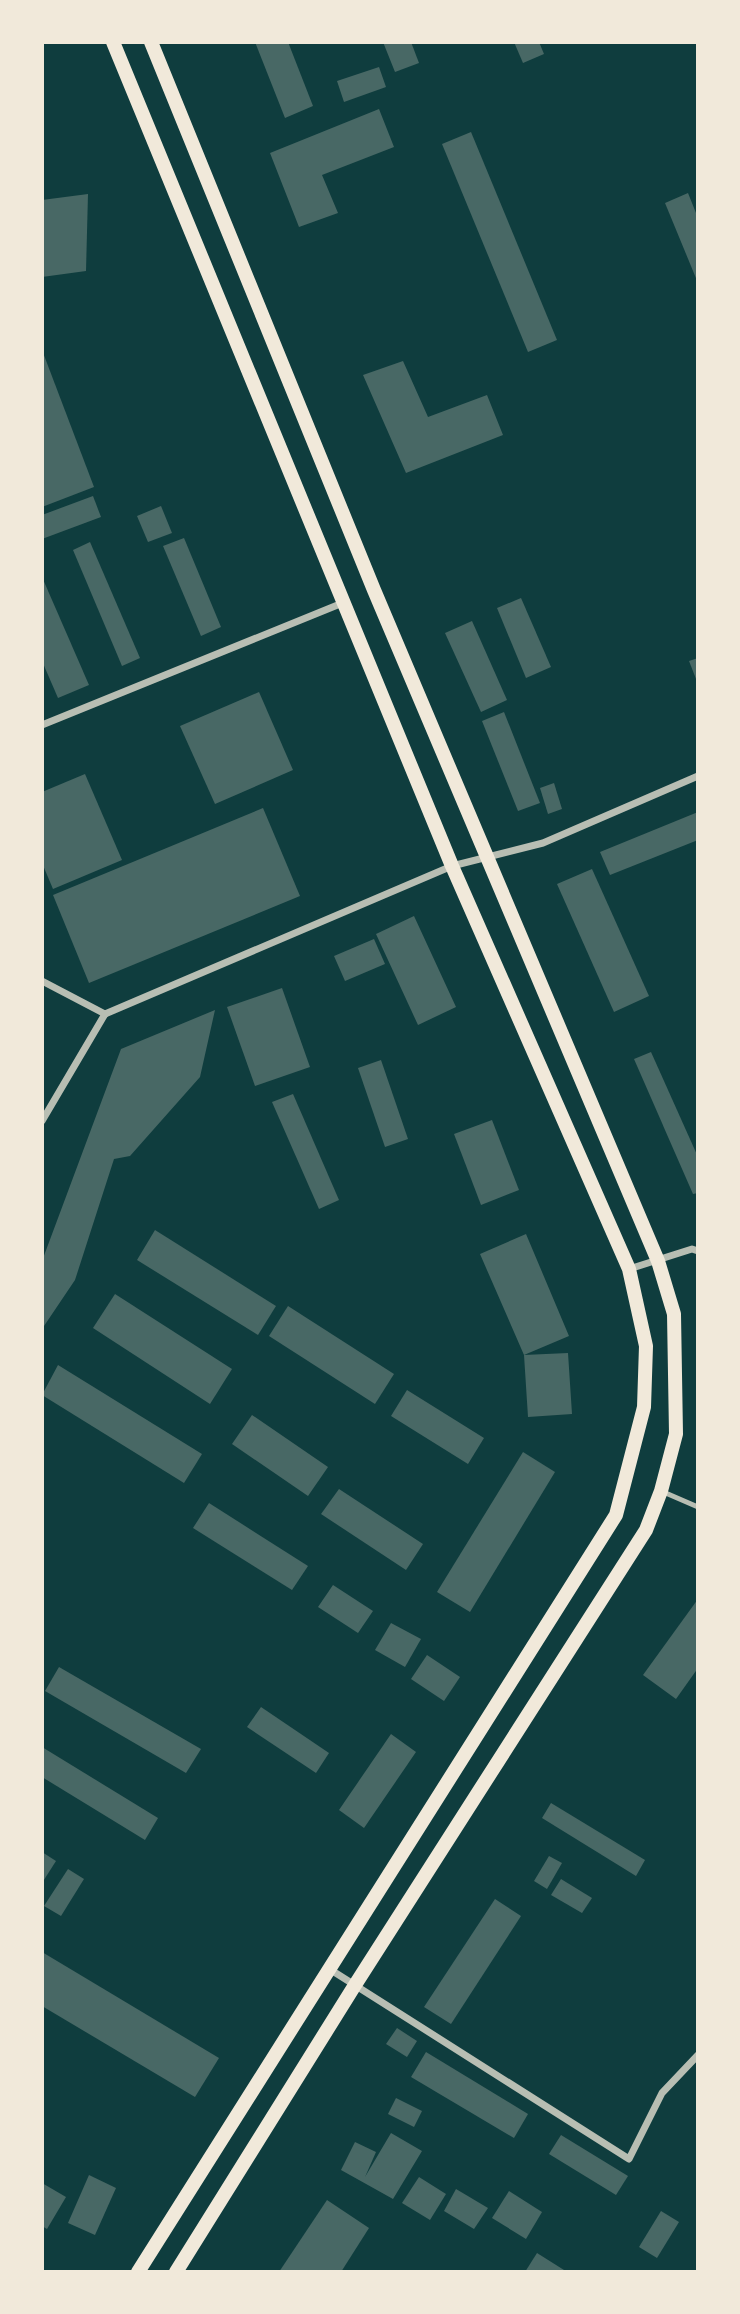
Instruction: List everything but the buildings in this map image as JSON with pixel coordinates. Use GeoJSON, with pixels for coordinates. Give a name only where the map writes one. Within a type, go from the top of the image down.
{"type":"FeatureCollection","features":[{"type":"Feature","properties":{"kind":"main road"},"geometry":{"type":"LineString","coordinates":[[113,42],[452,866],[629,1269],[646,1346],[644,1407],[616,1514],[331,1970],[138,2272]]}},
{"type":"Feature","properties":{"kind":"main road"},"geometry":{"type":"LineString","coordinates":[[151,42],[487,859],[658,1261],[674,1314],[677,1366],[676,1434],[661,1491],[646,1530],[355,1985],[176,2272]]}},
{"type":"Feature","properties":{"kind":"street"},"geometry":{"type":"LineString","coordinates":[[42,725],[345,602]]}},
{"type":"Feature","properties":{"kind":"street"},"geometry":{"type":"LineString","coordinates":[[42,1121],[105,1014],[452,866],[543,843],[698,776]]}},
{"type":"Feature","properties":{"kind":"street"},"geometry":{"type":"LineString","coordinates":[[42,981],[105,1014]]}},
{"type":"Feature","properties":{"kind":"street"},"geometry":{"type":"LineString","coordinates":[[629,1269],[692,1249],[698,1251]]}},
{"type":"Feature","properties":{"kind":"street"},"geometry":{"type":"LineString","coordinates":[[331,1970],[629,2159],[663,2093],[698,2055]]}},
{"type":"Feature","properties":{"kind":"lane"},"geometry":{"type":"LineString","coordinates":[[661,1491],[698,1507]]}}]}
